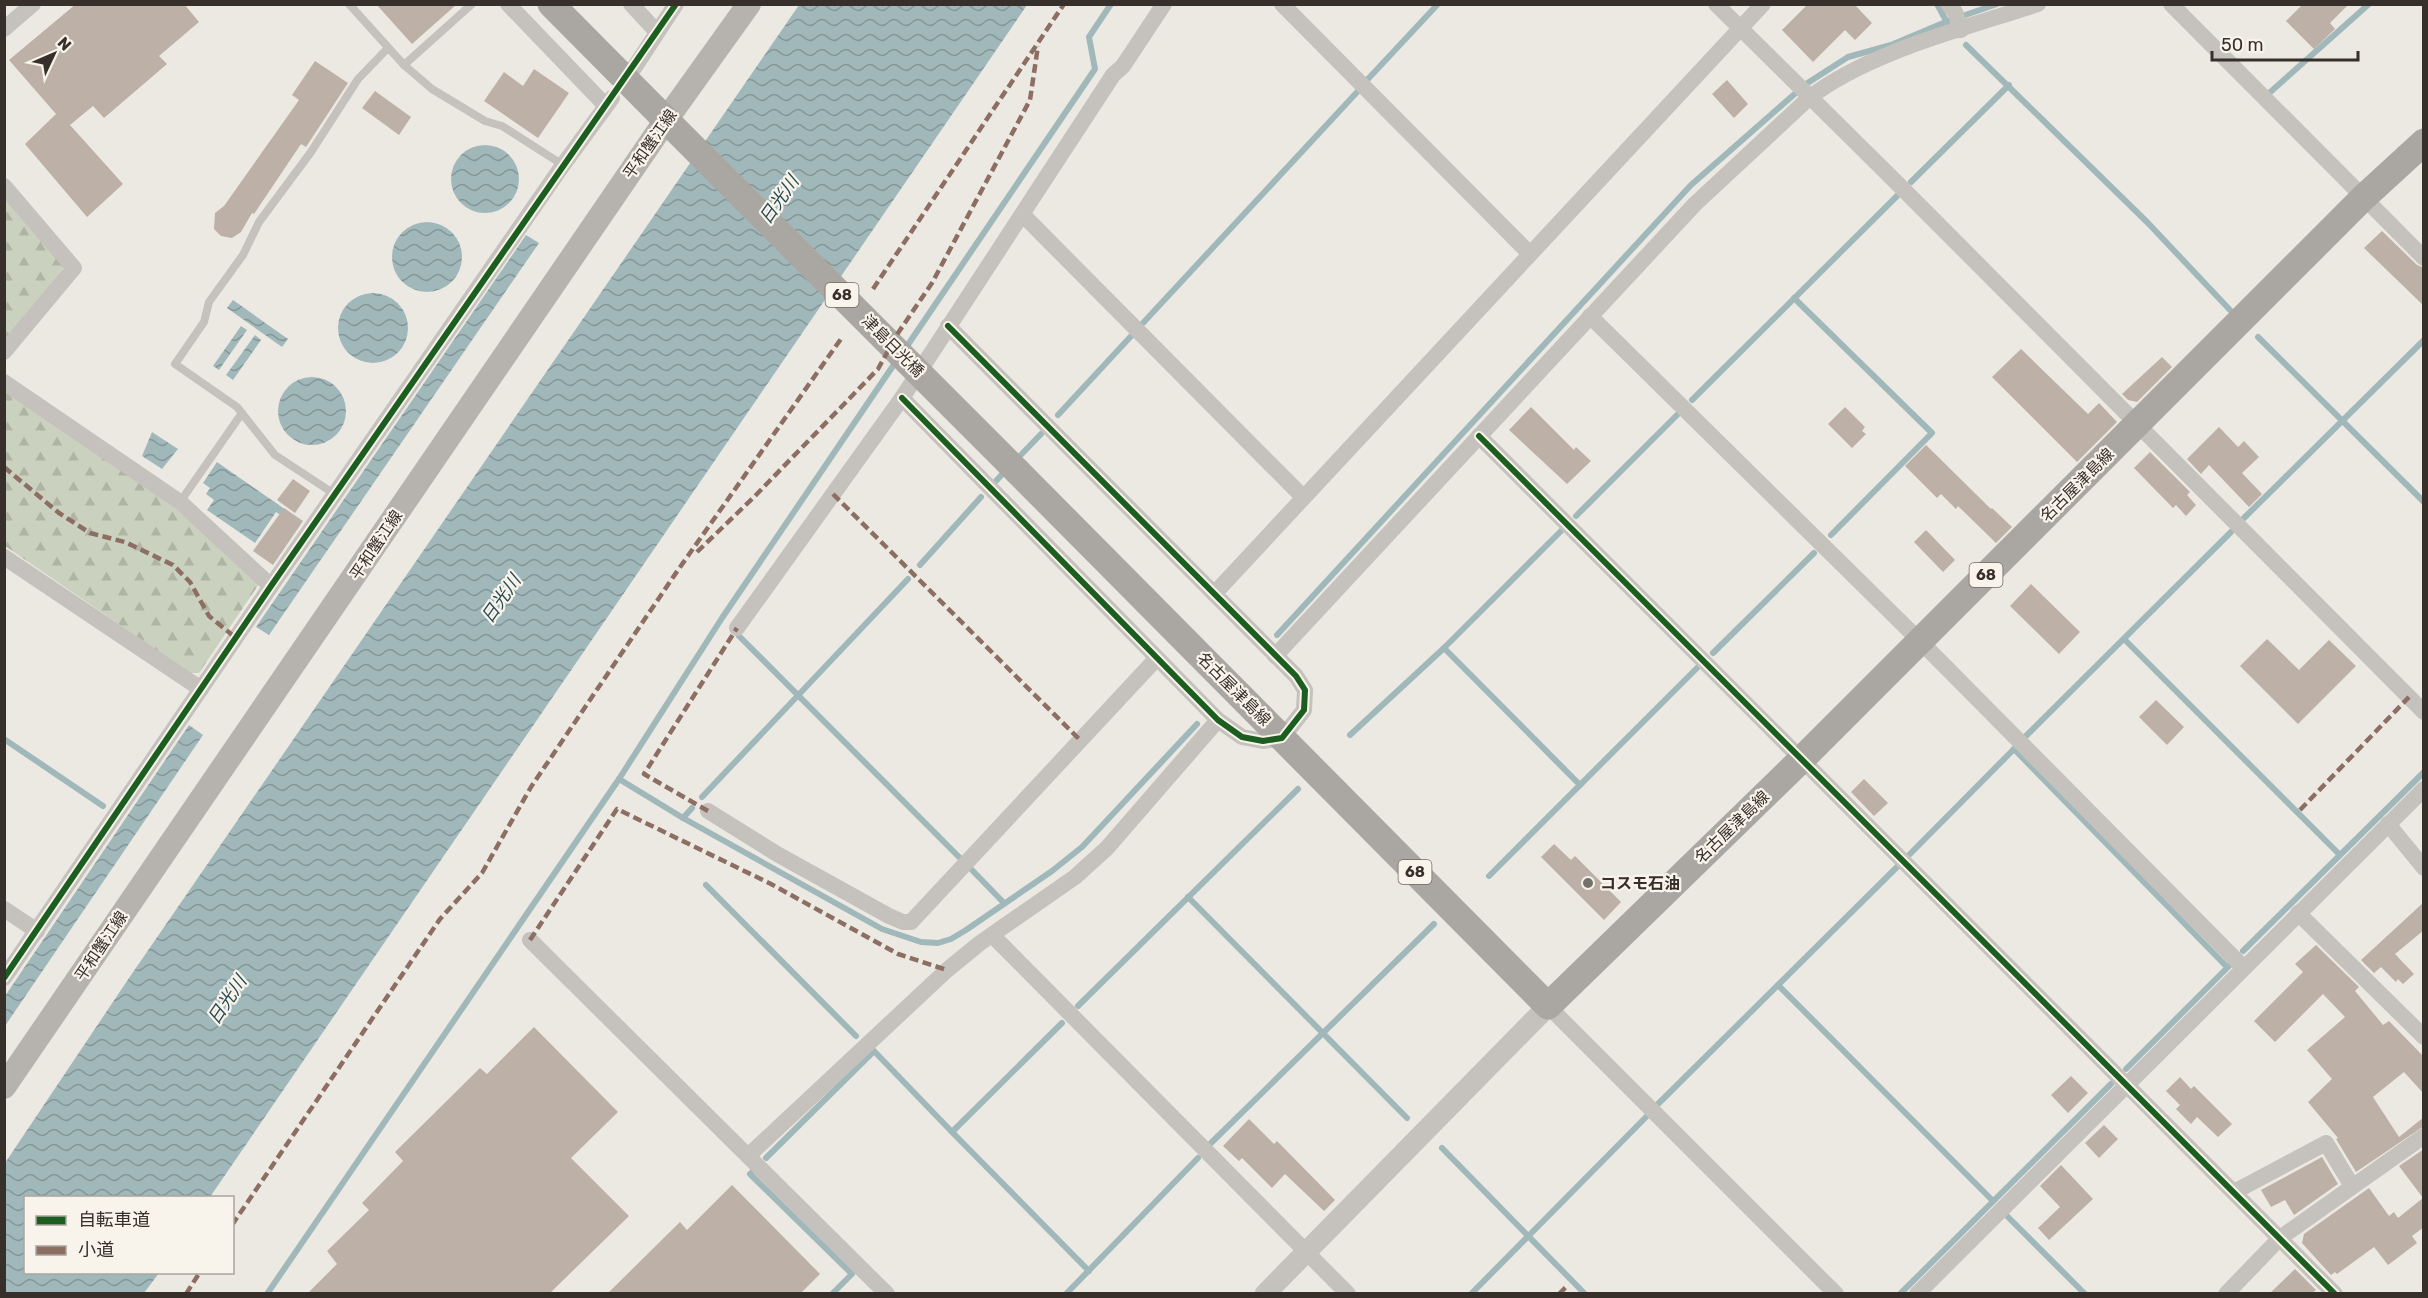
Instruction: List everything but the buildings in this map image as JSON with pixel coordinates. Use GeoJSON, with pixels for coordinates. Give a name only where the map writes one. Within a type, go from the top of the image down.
{"type":"FeatureCollection","features":[{"type":"Feature","properties":{"kind":"main road","name":"68"},"geometry":{"type":"LineString","coordinates":[[551,4],[666,120]]}},
{"type":"Feature","properties":{"kind":"main road","name":"平和蟹江線"},"geometry":{"type":"LineString","coordinates":[[4,1087],[666,120],[749,4]]}},
{"type":"Feature","properties":{"kind":"main road","name":"津島日光橋"},"geometry":{"type":"LineString","coordinates":[[666,120],[1017,471]]}},
{"type":"Feature","properties":{"kind":"main road","name":"名古屋津島線"},"geometry":{"type":"LineString","coordinates":[[1017,471],[1548,1006],[1802,759],[2363,198],[2424,142]]}},
{"type":"Feature","properties":{"kind":"street"},"geometry":{"type":"LineString","coordinates":[[4,28],[33,4]]}},
{"type":"Feature","properties":{"kind":"street"},"geometry":{"type":"LineString","coordinates":[[4,978],[271,586],[609,102],[508,4]]}},
{"type":"Feature","properties":{"kind":"street"},"geometry":{"type":"LineString","coordinates":[[631,4],[657,32]]}},
{"type":"Feature","properties":{"kind":"street"},"geometry":{"type":"LineString","coordinates":[[634,68],[676,4]]}},
{"type":"Feature","properties":{"kind":"street"},"geometry":{"type":"LineString","coordinates":[[737,628],[902,398],[1113,75],[1123,66],[1164,4]]}},
{"type":"Feature","properties":{"kind":"street"},"geometry":{"type":"LineString","coordinates":[[1282,4],[1530,254]]}},
{"type":"Feature","properties":{"kind":"street"},"geometry":{"type":"LineString","coordinates":[[1716,4],[2424,712]]}},
{"type":"Feature","properties":{"kind":"street"},"geometry":{"type":"LineString","coordinates":[[1214,594],[1763,4]]}},
{"type":"Feature","properties":{"kind":"street"},"geometry":{"type":"LineString","coordinates":[[1275,656],[1695,204],[1809,98],[1828,83],[1864,65],[2038,4]]}},
{"type":"Feature","properties":{"kind":"street"},"geometry":{"type":"LineString","coordinates":[[2171,4],[2424,258]]}},
{"type":"Feature","properties":{"kind":"street"},"geometry":{"type":"LineString","coordinates":[[1951,8],[1961,30]]}},
{"type":"Feature","properties":{"kind":"street"},"geometry":{"type":"LineString","coordinates":[[4,186],[74,268],[4,352]]}},
{"type":"Feature","properties":{"kind":"street"},"geometry":{"type":"LineString","coordinates":[[1023,215],[1303,497]]}},
{"type":"Feature","properties":{"kind":"street"},"geometry":{"type":"LineString","coordinates":[[1590,316],[1920,641],[2244,968]]}},
{"type":"Feature","properties":{"kind":"street"},"geometry":{"type":"LineString","coordinates":[[902,398],[1218,720],[1242,737],[1263,741],[1282,738],[1304,710],[1305,690],[1296,675],[948,326]]}},
{"type":"Feature","properties":{"kind":"street"},"geometry":{"type":"LineString","coordinates":[[4,382],[180,502],[271,586]]}},
{"type":"Feature","properties":{"kind":"street"},"geometry":{"type":"LineString","coordinates":[[1479,436],[2335,1293]]}},
{"type":"Feature","properties":{"kind":"street"},"geometry":{"type":"LineString","coordinates":[[4,557],[201,689]]}},
{"type":"Feature","properties":{"kind":"street"},"geometry":{"type":"LineString","coordinates":[[708,811],[777,854],[890,916],[903,922],[911,922],[1157,658]]}},
{"type":"Feature","properties":{"kind":"street"},"geometry":{"type":"LineString","coordinates":[[749,1155],[947,970],[992,935],[1075,877],[1107,848],[1218,720]]}},
{"type":"Feature","properties":{"kind":"street"},"geometry":{"type":"LineString","coordinates":[[1917,1293],[2424,789]]}},
{"type":"Feature","properties":{"kind":"street"},"geometry":{"type":"LineString","coordinates":[[2388,824],[2424,868]]}},
{"type":"Feature","properties":{"kind":"street"},"geometry":{"type":"LineString","coordinates":[[4,909],[37,931]]}},
{"type":"Feature","properties":{"kind":"street"},"geometry":{"type":"LineString","coordinates":[[2298,914],[2424,1037]]}},
{"type":"Feature","properties":{"kind":"street"},"geometry":{"type":"LineString","coordinates":[[992,935],[1348,1293]]}},
{"type":"Feature","properties":{"kind":"street"},"geometry":{"type":"LineString","coordinates":[[530,940],[887,1293]]}},
{"type":"Feature","properties":{"kind":"street"},"geometry":{"type":"LineString","coordinates":[[1265,1293],[1548,1006],[1836,1293]]}},
{"type":"Feature","properties":{"kind":"street"},"geometry":{"type":"LineString","coordinates":[[2226,1293],[2280,1238],[2424,1136]]}},
{"type":"Feature","properties":{"kind":"street"},"geometry":{"type":"LineString","coordinates":[[2235,1192],[2326,1143],[2352,1186]]}},
{"type":"Feature","properties":{"kind":"lane"},"geometry":{"type":"LineString","coordinates":[[349,4],[404,65],[432,89],[485,121],[502,126],[563,165]]}},
{"type":"Feature","properties":{"kind":"lane"},"geometry":{"type":"LineString","coordinates":[[404,65],[472,4]]}},
{"type":"Feature","properties":{"kind":"lane"},"geometry":{"type":"LineString","coordinates":[[336,495],[275,455],[242,413],[175,364],[204,322],[209,302],[243,255],[259,222],[311,152],[358,79],[388,48]]}},
{"type":"Feature","properties":{"kind":"lane"},"geometry":{"type":"LineString","coordinates":[[180,502],[242,413]]}},
{"type":"Feature","properties":{"kind":"green space"},"geometry":{"type":"Polygon","coordinates":[[[5,197],[64,267],[5,342],[5,197]]]}},
{"type":"Feature","properties":{"kind":"green space"},"geometry":{"type":"Polygon","coordinates":[[[4,390],[158,493],[259,584],[199,673],[190,673],[5,546],[4,390]]]}},
{"type":"Feature","properties":{"kind":"water","name":"日光川"},"geometry":{"type":"Polygon","coordinates":[[[799,5],[1027,5],[211,1196],[24,1196],[24,1274],[158,1274],[144,1293],[5,1294],[5,1163],[129,978],[799,5]]]}},
{"type":"Feature","properties":{"kind":"water"},"geometry":{"type":"Polygon","coordinates":[[[485,145],[498,148],[509,155],[516,166],[519,179],[516,192],[509,203],[498,210],[485,213],[472,210],[461,203],[454,192],[451,179],[454,166],[461,155],[472,148],[485,145]]]}},
{"type":"Feature","properties":{"kind":"water"},"geometry":{"type":"Polygon","coordinates":[[[420,222],[434,222],[447,228],[456,237],[462,250],[460,270],[452,282],[434,292],[420,292],[407,286],[398,277],[392,264],[392,250],[398,237],[407,228],[420,222]]]}},
{"type":"Feature","properties":{"kind":"water"},"geometry":{"type":"Polygon","coordinates":[[[526,235],[539,243],[269,635],[256,627],[526,235]]]}},
{"type":"Feature","properties":{"kind":"water"},"geometry":{"type":"Polygon","coordinates":[[[373,293],[392,299],[402,309],[408,328],[402,347],[392,357],[373,363],[354,357],[344,347],[338,328],[344,309],[354,299],[373,293]]]}},
{"type":"Feature","properties":{"kind":"water"},"geometry":{"type":"Polygon","coordinates":[[[233,300],[288,339],[282,347],[227,308],[233,300]]]}},
{"type":"Feature","properties":{"kind":"water"},"geometry":{"type":"Polygon","coordinates":[[[241,326],[247,330],[219,370],[213,366],[241,326]]]}},
{"type":"Feature","properties":{"kind":"water"},"geometry":{"type":"Polygon","coordinates":[[[255,335],[261,340],[233,380],[226,375],[255,335]]]}},
{"type":"Feature","properties":{"kind":"water"},"geometry":{"type":"Polygon","coordinates":[[[312,377],[325,380],[336,387],[343,398],[346,411],[343,424],[336,435],[325,442],[312,445],[299,442],[288,435],[281,424],[278,411],[281,398],[288,387],[299,380],[312,377]]]}},
{"type":"Feature","properties":{"kind":"water"},"geometry":{"type":"Polygon","coordinates":[[[152,432],[178,449],[162,469],[142,456],[152,432]]]}},
{"type":"Feature","properties":{"kind":"water"},"geometry":{"type":"Polygon","coordinates":[[[217,462],[286,510],[282,516],[276,512],[255,543],[207,510],[214,500],[206,494],[210,488],[203,483],[217,462]]]}},
{"type":"Feature","properties":{"kind":"water"},"geometry":{"type":"Polygon","coordinates":[[[189,725],[203,735],[5,1026],[5,996],[189,725]]]}},
{"type":"Feature","properties":{"kind":"waterway"},"geometry":{"type":"LineString","coordinates":[[905,349],[1095,69],[1089,37],[1111,4]]}},
{"type":"Feature","properties":{"kind":"waterway"},"geometry":{"type":"LineString","coordinates":[[1368,79],[1438,4]]}},
{"type":"Feature","properties":{"kind":"waterway"},"geometry":{"type":"LineString","coordinates":[[1937,4],[1948,24]]}},
{"type":"Feature","properties":{"kind":"waterway"},"geometry":{"type":"LineString","coordinates":[[1277,635],[1691,185],[1806,84],[1848,57],[1891,45],[1948,21],[1997,4]]}},
{"type":"Feature","properties":{"kind":"waterway"},"geometry":{"type":"LineString","coordinates":[[2267,95],[2369,4]]}},
{"type":"Feature","properties":{"kind":"waterway"},"geometry":{"type":"LineString","coordinates":[[1966,45],[2148,223],[2230,310]]}},
{"type":"Feature","properties":{"kind":"waterway"},"geometry":{"type":"LineString","coordinates":[[1911,182],[2009,85]]}},
{"type":"Feature","properties":{"kind":"waterway"},"geometry":{"type":"LineString","coordinates":[[1143,323],[1359,90]]}},
{"type":"Feature","properties":{"kind":"waterway"},"geometry":{"type":"LineString","coordinates":[[1692,400],[1898,195]]}},
{"type":"Feature","properties":{"kind":"waterway"},"geometry":{"type":"LineString","coordinates":[[1794,298],[1932,433],[1831,535]]}},
{"type":"Feature","properties":{"kind":"waterway"},"geometry":{"type":"LineString","coordinates":[[1058,415],[1133,334]]}},
{"type":"Feature","properties":{"kind":"waterway"},"geometry":{"type":"LineString","coordinates":[[2258,337],[2424,502]]}},
{"type":"Feature","properties":{"kind":"waterway"},"geometry":{"type":"LineString","coordinates":[[2244,518],[2424,340]]}},
{"type":"Feature","properties":{"kind":"waterway"},"geometry":{"type":"LineString","coordinates":[[267,1294],[619,779],[722,618],[897,360]]}},
{"type":"Feature","properties":{"kind":"waterway"},"geometry":{"type":"LineString","coordinates":[[1576,516],[1679,413]]}},
{"type":"Feature","properties":{"kind":"waterway"},"geometry":{"type":"LineString","coordinates":[[1016,460],[1041,434]]}},
{"type":"Feature","properties":{"kind":"waterway"},"geometry":{"type":"LineString","coordinates":[[996,481],[1007,469]]}},
{"type":"Feature","properties":{"kind":"waterway"},"geometry":{"type":"LineString","coordinates":[[920,565],[981,497]]}},
{"type":"Feature","properties":{"kind":"waterway"},"geometry":{"type":"LineString","coordinates":[[1350,735],[1444,648],[1562,530]]}},
{"type":"Feature","properties":{"kind":"waterway"},"geometry":{"type":"LineString","coordinates":[[2025,737],[2231,532]]}},
{"type":"Feature","properties":{"kind":"waterway"},"geometry":{"type":"LineString","coordinates":[[1713,653],[1814,553]]}},
{"type":"Feature","properties":{"kind":"waterway"},"geometry":{"type":"LineString","coordinates":[[702,797],[908,579]]}},
{"type":"Feature","properties":{"kind":"waterway"},"geometry":{"type":"LineString","coordinates":[[739,636],[960,858]]}},
{"type":"Feature","properties":{"kind":"waterway"},"geometry":{"type":"LineString","coordinates":[[2124,639],[2340,855]]}},
{"type":"Feature","properties":{"kind":"waterway"},"geometry":{"type":"LineString","coordinates":[[1444,648],[1580,785]]}},
{"type":"Feature","properties":{"kind":"waterway"},"geometry":{"type":"LineString","coordinates":[[1489,876],[1697,668]]}},
{"type":"Feature","properties":{"kind":"waterway"},"geometry":{"type":"LineString","coordinates":[[619,779],[683,818],[882,929],[921,942],[938,943],[951,939],[966,930],[1052,871],[1082,847],[1197,724]]}},
{"type":"Feature","properties":{"kind":"waterway"},"geometry":{"type":"LineString","coordinates":[[4,739],[103,806]]}},
{"type":"Feature","properties":{"kind":"waterway"},"geometry":{"type":"LineString","coordinates":[[1908,856],[2015,748]]}},
{"type":"Feature","properties":{"kind":"waterway"},"geometry":{"type":"LineString","coordinates":[[2014,749],[2227,967]]}},
{"type":"Feature","properties":{"kind":"waterway"},"geometry":{"type":"LineString","coordinates":[[2243,951],[2424,772]]}},
{"type":"Feature","properties":{"kind":"waterway"},"geometry":{"type":"LineString","coordinates":[[1078,1006],[1298,789]]}},
{"type":"Feature","properties":{"kind":"waterway"},"geometry":{"type":"LineString","coordinates":[[683,818],[692,808]]}},
{"type":"Feature","properties":{"kind":"waterway"},"geometry":{"type":"LineString","coordinates":[[1658,1104],[1899,865]]}},
{"type":"Feature","properties":{"kind":"waterway"},"geometry":{"type":"LineString","coordinates":[[972,870],[1004,903]]}},
{"type":"Feature","properties":{"kind":"waterway"},"geometry":{"type":"LineString","coordinates":[[706,885],[856,1036]]}},
{"type":"Feature","properties":{"kind":"waterway"},"geometry":{"type":"LineString","coordinates":[[1188,897],[1407,1118]]}},
{"type":"Feature","properties":{"kind":"waterway"},"geometry":{"type":"LineString","coordinates":[[1211,1143],[1434,924]]}},
{"type":"Feature","properties":{"kind":"waterway"},"geometry":{"type":"LineString","coordinates":[[2126,1069],[2229,966]]}},
{"type":"Feature","properties":{"kind":"waterway"},"geometry":{"type":"LineString","coordinates":[[1778,985],[1993,1201]]}},
{"type":"Feature","properties":{"kind":"waterway"},"geometry":{"type":"LineString","coordinates":[[766,1158],[874,1051],[952,1132],[1062,1023]]}},
{"type":"Feature","properties":{"kind":"waterway"},"geometry":{"type":"LineString","coordinates":[[1900,1294],[2111,1084]]}},
{"type":"Feature","properties":{"kind":"waterway"},"geometry":{"type":"LineString","coordinates":[[1471,1294],[1647,1116]]}},
{"type":"Feature","properties":{"kind":"waterway"},"geometry":{"type":"LineString","coordinates":[[952,1132],[1089,1271]]}},
{"type":"Feature","properties":{"kind":"waterway"},"geometry":{"type":"LineString","coordinates":[[1442,1148],[1585,1294]]}},
{"type":"Feature","properties":{"kind":"waterway"},"geometry":{"type":"LineString","coordinates":[[1066,1294],[1198,1158]]}},
{"type":"Feature","properties":{"kind":"waterway"},"geometry":{"type":"LineString","coordinates":[[753,1171],[750,1174],[852,1274],[832,1294]]}},
{"type":"Feature","properties":{"kind":"waterway"},"geometry":{"type":"LineString","coordinates":[[2006,1215],[2085,1294]]}},
{"type":"Feature","properties":{"kind":"marked path"},"geometry":{"type":"LineString","coordinates":[[873,289],[1064,4]]}},
{"type":"Feature","properties":{"kind":"marked path"},"geometry":{"type":"LineString","coordinates":[[697,552],[754,497],[878,369],[898,333],[932,283],[1030,100],[1038,46]]}},
{"type":"Feature","properties":{"kind":"marked path"},"geometry":{"type":"LineString","coordinates":[[234,1222],[440,919],[482,873],[531,787],[678,570],[843,336]]}},
{"type":"Feature","properties":{"kind":"marked path"},"geometry":{"type":"LineString","coordinates":[[4,467],[59,513],[90,533],[125,542],[173,565],[190,582],[209,616],[236,638]]}},
{"type":"Feature","properties":{"kind":"marked path"},"geometry":{"type":"LineString","coordinates":[[833,494],[1081,741]]}},
{"type":"Feature","properties":{"kind":"marked path"},"geometry":{"type":"LineString","coordinates":[[708,811],[644,774],[737,628]]}},
{"type":"Feature","properties":{"kind":"marked path"},"geometry":{"type":"LineString","coordinates":[[2300,810],[2409,697]]}},
{"type":"Feature","properties":{"kind":"marked path"},"geometry":{"type":"LineString","coordinates":[[530,940],[617,809],[771,884],[898,954],[947,970]]}},
{"type":"Feature","properties":{"kind":"marked path"},"geometry":{"type":"LineString","coordinates":[[186,1294],[199,1274]]}},
{"type":"Feature","properties":{"kind":"marked path"},"geometry":{"type":"LineString","coordinates":[[1559,1294],[1568,1285]]}},
{"type":"Feature","properties":{"kind":"cycle path"},"geometry":{"type":"LineString","coordinates":[[4,978],[271,586],[676,4]]}},
{"type":"Feature","properties":{"kind":"cycle path"},"geometry":{"type":"LineString","coordinates":[[902,398],[1218,720],[1242,737],[1263,741],[1282,738],[1304,710],[1305,690],[1296,676],[948,326]]}},
{"type":"Feature","properties":{"kind":"cycle path"},"geometry":{"type":"LineString","coordinates":[[1479,436],[2335,1294]]}},
{"type":"Feature","properties":{"kind":"place","name":"コスモ石油"},"geometry":{"type":"Point","coordinates":[1588,883]}}]}
